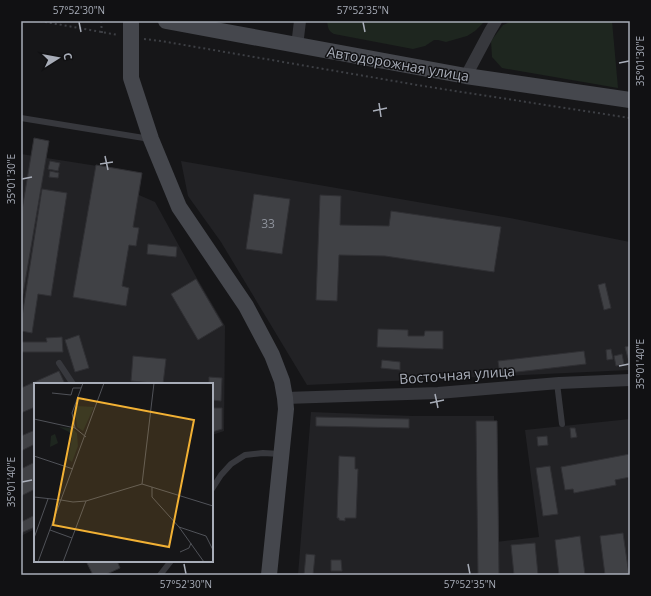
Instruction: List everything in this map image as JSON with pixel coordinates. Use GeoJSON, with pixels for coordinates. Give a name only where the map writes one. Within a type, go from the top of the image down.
{"type":"FeatureCollection","features":[{"type":"Feature","properties":{"kind":"street"},"geometry":{"type":"LineString","coordinates":[[131,21],[131,78],[151,139],[179,207],[246,306],[272,355],[282,381],[286,398],[286,409],[269,575]]}},
{"type":"Feature","properties":{"kind":"street","name":"Автодорожная улица"},"geometry":{"type":"LineString","coordinates":[[166,21],[466,76],[630,100]]}},
{"type":"Feature","properties":{"kind":"street"},"geometry":{"type":"LineString","coordinates":[[297,46],[300,21]]}},
{"type":"Feature","properties":{"kind":"street"},"geometry":{"type":"LineString","coordinates":[[466,76],[496,21]]}},
{"type":"Feature","properties":{"kind":"street","name":"Восточная улица"},"geometry":{"type":"LineString","coordinates":[[286,398],[438,393],[557,383],[630,380]]}},
{"type":"Feature","properties":{"kind":"lane"},"geometry":{"type":"LineString","coordinates":[[21,118],[151,139]]}},
{"type":"Feature","properties":{"kind":"lane"},"geometry":{"type":"LineString","coordinates":[[59,363],[72,383]]}},
{"type":"Feature","properties":{"kind":"lane"},"geometry":{"type":"LineString","coordinates":[[557,383],[562,424]]}},
{"type":"Feature","properties":{"kind":"lane"},"geometry":{"type":"LineString","coordinates":[[213,487],[221,475],[231,464],[245,455],[263,453],[282,454]]}},
{"type":"Feature","properties":{"kind":"lane"},"geometry":{"type":"LineString","coordinates":[[160,575],[170,562]]}},
{"type":"Feature","properties":{"kind":"path"},"geometry":{"type":"LineString","coordinates":[[40,21],[131,38],[161,41],[408,83],[630,118]]}},
{"type":"Feature","properties":{"kind":"path"},"geometry":{"type":"LineString","coordinates":[[101,21],[102,32]]}},
{"type":"Feature","properties":{"kind":"shaded area"},"geometry":{"type":"Polygon","coordinates":[[[327,21],[485,21],[475,31],[467,36],[446,42],[434,40],[425,46],[413,49],[334,34],[329,30],[327,21]]]}},
{"type":"Feature","properties":{"kind":"shaded area"},"geometry":{"type":"Polygon","coordinates":[[[512,21],[612,21],[618,88],[502,68],[492,57],[491,41],[503,25],[512,21]]]}},
{"type":"Feature","properties":{"kind":"shaded area"},"geometry":{"type":"Polygon","coordinates":[[[21,154],[142,173],[139,195],[155,202],[225,326],[224,431],[213,435],[213,383],[34,383],[34,530],[21,536],[21,154]]]}},
{"type":"Feature","properties":{"kind":"shaded area"},"geometry":{"type":"Polygon","coordinates":[[[181,161],[510,218],[630,242],[630,370],[307,385],[221,242],[188,196],[181,161]]]}},
{"type":"Feature","properties":{"kind":"shaded area"},"geometry":{"type":"Polygon","coordinates":[[[311,412],[413,416],[494,416],[496,542],[539,537],[525,430],[630,419],[630,575],[298,575],[311,412]]]}},
{"type":"Feature","properties":{"kind":"building"},"geometry":{"type":"Polygon","coordinates":[[[34,138],[49,141],[21,306],[21,216],[34,138]]]}},
{"type":"Feature","properties":{"kind":"building"},"geometry":{"type":"Polygon","coordinates":[[[50,161],[60,163],[58,171],[48,169],[50,161]]]}},
{"type":"Feature","properties":{"kind":"building"},"geometry":{"type":"Polygon","coordinates":[[[96,165],[142,173],[133,227],[139,228],[136,246],[129,245],[122,286],[129,288],[126,306],[73,297],[96,165]]]}},
{"type":"Feature","properties":{"kind":"building"},"geometry":{"type":"Polygon","coordinates":[[[50,171],[59,173],[58,178],[49,177],[50,171]]]}},
{"type":"Feature","properties":{"kind":"building"},"geometry":{"type":"Polygon","coordinates":[[[42,189],[67,193],[51,296],[38,294],[32,333],[21,331],[21,323],[42,189]]]}},
{"type":"Feature","properties":{"kind":"building"},"geometry":{"type":"Polygon","coordinates":[[[254,194],[290,199],[282,254],[246,249],[254,194]]]}},
{"type":"Feature","properties":{"kind":"building"},"geometry":{"type":"Polygon","coordinates":[[[320,195],[341,196],[340,225],[389,226],[391,211],[501,227],[494,272],[385,256],[339,255],[337,301],[316,300],[320,195]]]}},
{"type":"Feature","properties":{"kind":"building"},"geometry":{"type":"Polygon","coordinates":[[[148,244],[177,247],[176,257],[147,254],[148,244]]]}},
{"type":"Feature","properties":{"kind":"building"},"geometry":{"type":"Polygon","coordinates":[[[196,279],[223,325],[198,340],[171,294],[196,279]]]}},
{"type":"Feature","properties":{"kind":"building"},"geometry":{"type":"Polygon","coordinates":[[[605,283],[611,308],[604,310],[598,285],[605,283]]]}},
{"type":"Feature","properties":{"kind":"building"},"geometry":{"type":"Polygon","coordinates":[[[378,329],[408,330],[408,336],[424,336],[425,331],[443,331],[443,349],[377,347],[378,329]]]}},
{"type":"Feature","properties":{"kind":"building"},"geometry":{"type":"Polygon","coordinates":[[[79,335],[89,368],[75,372],[65,340],[79,335]]]}},
{"type":"Feature","properties":{"kind":"building"},"geometry":{"type":"Polygon","coordinates":[[[62,337],[63,352],[21,352],[21,342],[47,342],[46,338],[62,337]]]}},
{"type":"Feature","properties":{"kind":"building"},"geometry":{"type":"Polygon","coordinates":[[[630,346],[630,362],[629,362],[625,347],[630,346]]]}},
{"type":"Feature","properties":{"kind":"building"},"geometry":{"type":"Polygon","coordinates":[[[611,349],[613,359],[607,360],[606,350],[611,349]]]}},
{"type":"Feature","properties":{"kind":"building"},"geometry":{"type":"Polygon","coordinates":[[[584,351],[586,364],[500,374],[498,361],[584,351]]]}},
{"type":"Feature","properties":{"kind":"building"},"geometry":{"type":"Polygon","coordinates":[[[622,354],[624,364],[616,366],[614,356],[622,354]]]}},
{"type":"Feature","properties":{"kind":"building"},"geometry":{"type":"Polygon","coordinates":[[[133,356],[166,359],[163,383],[131,381],[133,356]]]}},
{"type":"Feature","properties":{"kind":"building"},"geometry":{"type":"Polygon","coordinates":[[[382,360],[400,362],[400,370],[381,368],[382,360]]]}},
{"type":"Feature","properties":{"kind":"building"},"geometry":{"type":"Polygon","coordinates":[[[59,371],[65,383],[34,383],[34,407],[21,413],[21,388],[59,371]]]}},
{"type":"Feature","properties":{"kind":"building"},"geometry":{"type":"Polygon","coordinates":[[[209,377],[222,378],[221,401],[213,400],[213,383],[209,383],[209,377]]]}},
{"type":"Feature","properties":{"kind":"building"},"geometry":{"type":"Polygon","coordinates":[[[213,408],[222,408],[222,429],[213,432],[213,408]]]}},
{"type":"Feature","properties":{"kind":"building"},"geometry":{"type":"Polygon","coordinates":[[[316,417],[409,419],[409,428],[316,426],[316,417]]]}},
{"type":"Feature","properties":{"kind":"building"},"geometry":{"type":"Polygon","coordinates":[[[476,421],[497,421],[499,575],[478,575],[476,421]]]}},
{"type":"Feature","properties":{"kind":"building"},"geometry":{"type":"Polygon","coordinates":[[[570,428],[575,428],[577,437],[571,438],[570,428]]]}},
{"type":"Feature","properties":{"kind":"building"},"geometry":{"type":"Polygon","coordinates":[[[34,430],[34,444],[21,451],[21,436],[34,430]]]}},
{"type":"Feature","properties":{"kind":"building"},"geometry":{"type":"Polygon","coordinates":[[[547,436],[548,445],[538,446],[537,437],[547,436]]]}},
{"type":"Feature","properties":{"kind":"building"},"geometry":{"type":"Polygon","coordinates":[[[630,454],[630,477],[615,480],[616,485],[574,493],[573,489],[565,490],[561,467],[630,454]]]}},
{"type":"Feature","properties":{"kind":"building"},"geometry":{"type":"Polygon","coordinates":[[[339,456],[355,457],[355,469],[358,469],[356,518],[345,518],[345,521],[337,518],[339,456]]]}},
{"type":"Feature","properties":{"kind":"building"},"geometry":{"type":"Polygon","coordinates":[[[34,462],[34,490],[21,496],[21,469],[34,462]]]}},
{"type":"Feature","properties":{"kind":"building"},"geometry":{"type":"Polygon","coordinates":[[[550,466],[558,514],[543,516],[536,468],[550,466]]]}},
{"type":"Feature","properties":{"kind":"building"},"geometry":{"type":"Polygon","coordinates":[[[34,516],[34,527],[21,533],[21,522],[34,516]]]}},
{"type":"Feature","properties":{"kind":"building"},"geometry":{"type":"Polygon","coordinates":[[[623,533],[629,575],[605,575],[600,536],[623,533]]]}},
{"type":"Feature","properties":{"kind":"building"},"geometry":{"type":"Polygon","coordinates":[[[580,536],[585,575],[559,575],[555,540],[580,536]]]}},
{"type":"Feature","properties":{"kind":"building"},"geometry":{"type":"Polygon","coordinates":[[[535,543],[538,575],[514,575],[511,545],[535,543]]]}},
{"type":"Feature","properties":{"kind":"building"},"geometry":{"type":"Polygon","coordinates":[[[306,554],[315,555],[313,575],[304,575],[306,554]]]}},
{"type":"Feature","properties":{"kind":"building"},"geometry":{"type":"Polygon","coordinates":[[[331,560],[341,560],[342,571],[331,571],[331,560]]]}},
{"type":"Feature","properties":{"kind":"building"},"geometry":{"type":"Polygon","coordinates":[[[86,562],[117,562],[120,568],[105,575],[93,575],[86,562]]]}}]}
